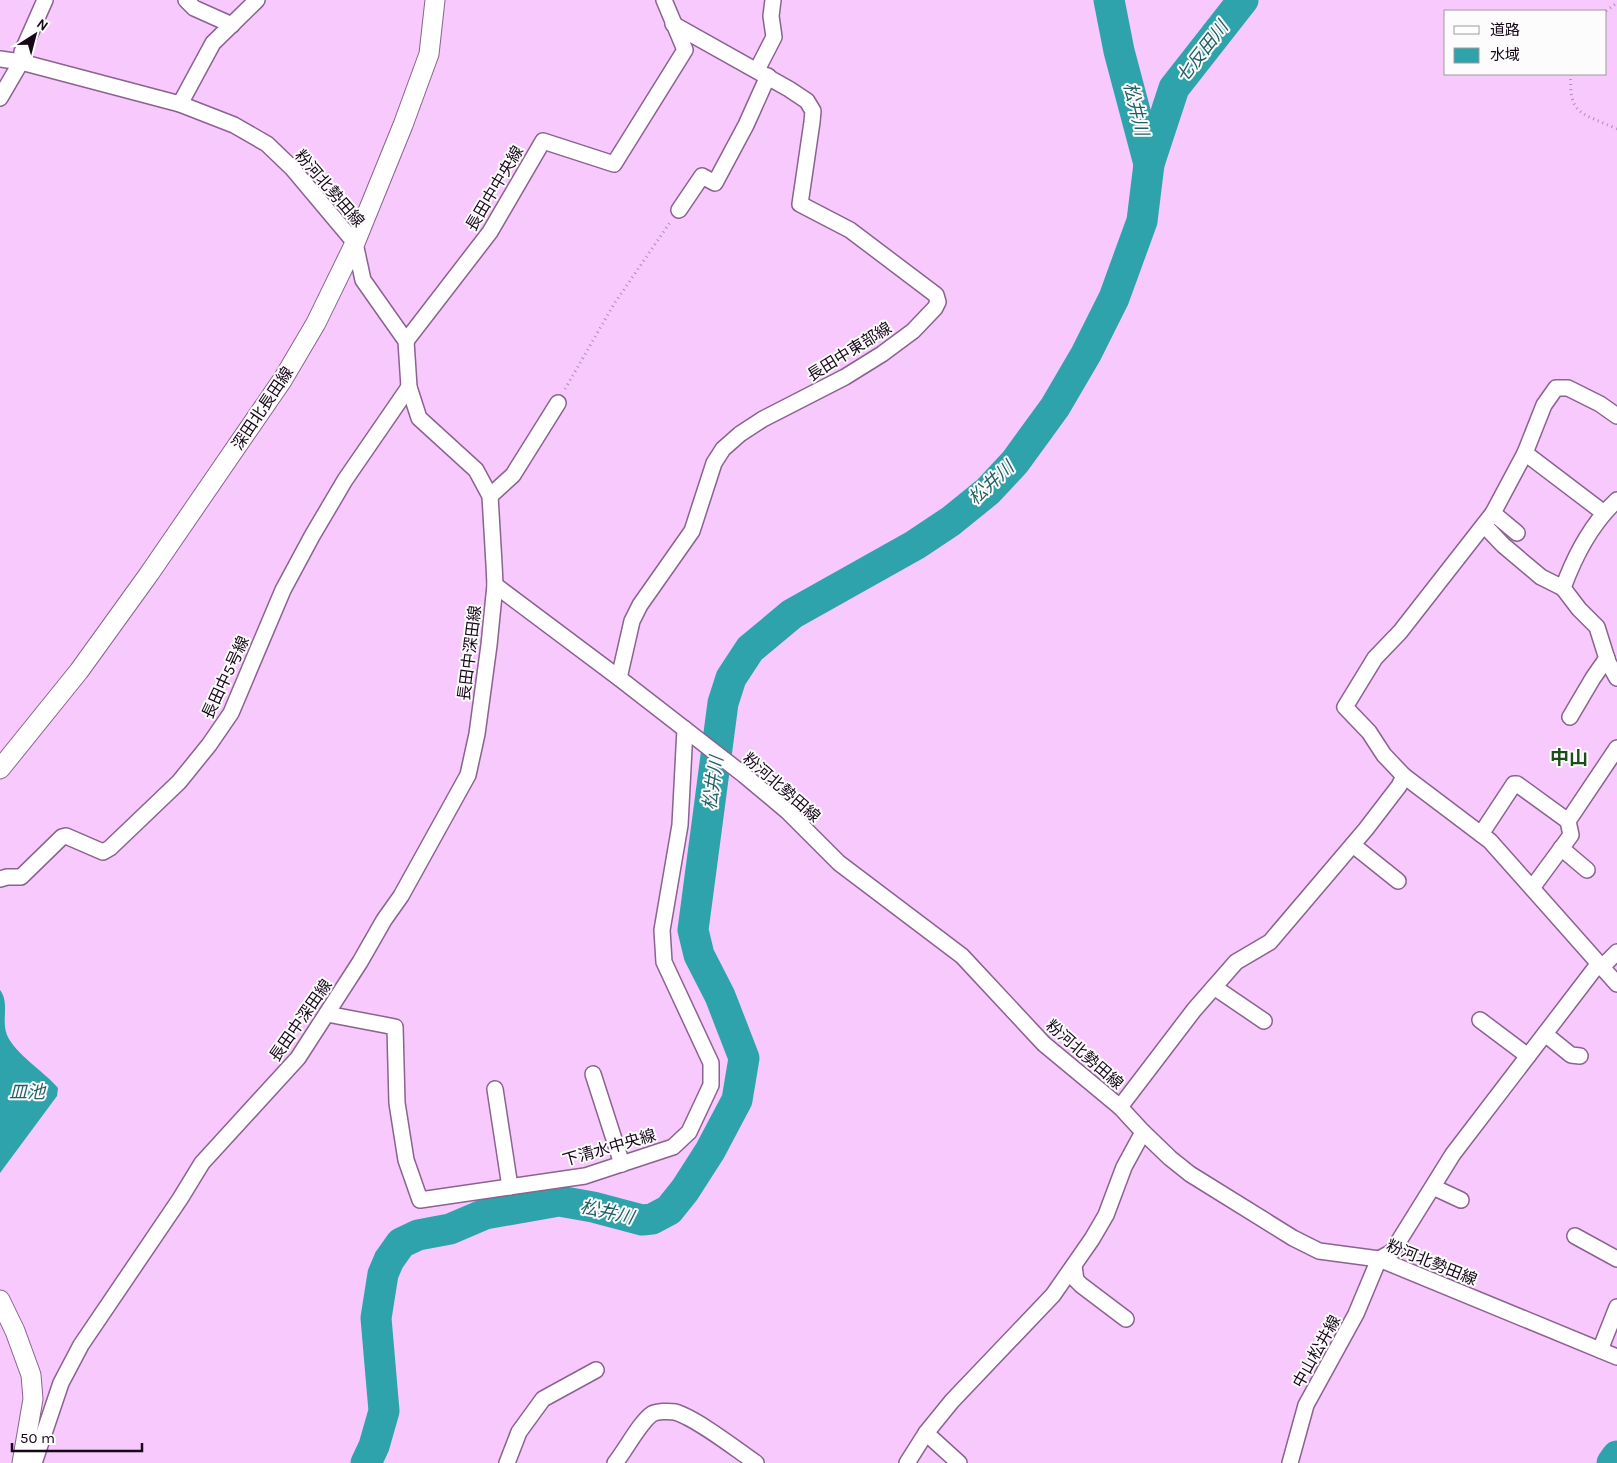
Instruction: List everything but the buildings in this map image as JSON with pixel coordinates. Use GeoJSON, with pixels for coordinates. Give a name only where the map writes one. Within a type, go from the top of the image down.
{"type":"FeatureCollection","features":[{"type":"Feature","properties":{"kind":"street"},"geometry":{"type":"LineString","coordinates":[[0,98],[20,62],[22,52],[45,0]]}},
{"type":"Feature","properties":{"kind":"street"},"geometry":{"type":"LineString","coordinates":[[186,0],[194,8],[232,25]]}},
{"type":"Feature","properties":{"kind":"street"},"geometry":{"type":"LineString","coordinates":[[180,104],[213,43],[256,0]]}},
{"type":"Feature","properties":{"kind":"street","name":"深田北長田線"},"geometry":{"type":"LineString","coordinates":[[0,769],[84,664],[155,566],[283,379],[316,323],[355,243],[403,125],[429,54],[435,0]]}},
{"type":"Feature","properties":{"kind":"street","name":"長田中中央線"},"geometry":{"type":"LineString","coordinates":[[406,341],[490,232],[543,141],[614,164],[685,50],[664,0]]}},
{"type":"Feature","properties":{"kind":"street"},"geometry":{"type":"LineString","coordinates":[[680,210],[702,176],[715,183],[746,125],[774,37],[771,16],[774,0]]}},
{"type":"Feature","properties":{"kind":"street","name":"長田中東部線"},"geometry":{"type":"LineString","coordinates":[[619,678],[632,621],[640,605],[692,531],[714,462],[723,449],[740,434],[763,420],[845,378],[882,354],[913,331],[936,308],[938,302],[936,295],[850,230],[800,204],[812,122],[812,111],[806,101],[763,73],[673,24]]}},
{"type":"Feature","properties":{"kind":"street","name":"粉河北勢田線"},"geometry":{"type":"LineString","coordinates":[[0,59],[20,62],[180,104],[234,125],[267,144],[292,168],[355,243],[363,280],[406,341]]}},
{"type":"Feature","properties":{"kind":"street"},"geometry":{"type":"LineString","coordinates":[[406,341],[409,387],[418,418],[476,470],[490,496],[494,586]]}},
{"type":"Feature","properties":{"kind":"street","name":"長田中5号線"},"geometry":{"type":"LineString","coordinates":[[0,879],[21,877],[62,837],[66,836],[103,852],[110,848],[179,782],[209,745],[231,713],[283,590],[312,536],[345,480],[409,387]]}},
{"type":"Feature","properties":{"kind":"street"},"geometry":{"type":"LineString","coordinates":[[1617,416],[1600,404],[1568,388],[1556,388],[1544,405],[1526,453],[1488,519],[1400,632],[1375,658],[1345,707],[1369,732],[1384,755],[1404,776],[1490,841],[1617,984]]}},
{"type":"Feature","properties":{"kind":"street"},"geometry":{"type":"LineString","coordinates":[[490,496],[513,475],[558,403]]}},
{"type":"Feature","properties":{"kind":"street"},"geometry":{"type":"LineString","coordinates":[[1526,453],[1604,513]]}},
{"type":"Feature","properties":{"kind":"street"},"geometry":{"type":"LineString","coordinates":[[1563,588],[1572,563],[1589,533],[1604,513],[1617,500]]}},
{"type":"Feature","properties":{"kind":"street"},"geometry":{"type":"LineString","coordinates":[[1488,519],[1517,533]]}},
{"type":"Feature","properties":{"kind":"street"},"geometry":{"type":"LineString","coordinates":[[1488,519],[1503,545],[1542,577],[1563,588],[1579,609],[1597,627],[1606,658],[1617,678]]}},
{"type":"Feature","properties":{"kind":"street","name":"粉河北勢田線"},"geometry":{"type":"LineString","coordinates":[[494,586],[619,678],[744,775],[787,811],[839,863],[962,956],[1044,1044],[1120,1107],[1170,1158],[1190,1174],[1293,1238],[1319,1251],[1379,1259],[1617,1357]]}},
{"type":"Feature","properties":{"kind":"street","name":"長田中深田線"},"geometry":{"type":"LineString","coordinates":[[34,1463],[62,1383],[82,1345],[202,1163],[298,1058],[401,896],[468,775],[477,734],[490,645],[494,586]]}},
{"type":"Feature","properties":{"kind":"street"},"geometry":{"type":"LineString","coordinates":[[1570,718],[1606,658]]}},
{"type":"Feature","properties":{"kind":"street","name":"下清水中央線"},"geometry":{"type":"LineString","coordinates":[[327,1014],[394,1027],[397,1102],[406,1160],[420,1200],[584,1176],[673,1147],[689,1132],[711,1085],[712,1063],[664,962],[662,930],[680,825],[690,733]]}},
{"type":"Feature","properties":{"kind":"street"},"geometry":{"type":"LineString","coordinates":[[1568,821],[1617,748]]}},
{"type":"Feature","properties":{"kind":"street"},"geometry":{"type":"LineString","coordinates":[[1120,1107],[1194,1010],[1236,962],[1270,942],[1353,845],[1404,776]]}},
{"type":"Feature","properties":{"kind":"street"},"geometry":{"type":"LineString","coordinates":[[1481,834],[1514,784],[1517,784],[1568,821],[1571,835],[1532,888]]}},
{"type":"Feature","properties":{"kind":"street"},"geometry":{"type":"LineString","coordinates":[[1353,845],[1398,881]]}},
{"type":"Feature","properties":{"kind":"street"},"geometry":{"type":"LineString","coordinates":[[1561,848],[1587,870]]}},
{"type":"Feature","properties":{"kind":"street"},"geometry":{"type":"LineString","coordinates":[[1379,1259],[1392,1252],[1453,1154],[1596,967],[1602,967],[1617,952]]}},
{"type":"Feature","properties":{"kind":"street"},"geometry":{"type":"LineString","coordinates":[[1214,987],[1264,1021]]}},
{"type":"Feature","properties":{"kind":"street"},"geometry":{"type":"LineString","coordinates":[[1480,1020],[1528,1056]]}},
{"type":"Feature","properties":{"kind":"street"},"geometry":{"type":"LineString","coordinates":[[1545,1034],[1571,1055],[1580,1056]]}},
{"type":"Feature","properties":{"kind":"street"},"geometry":{"type":"LineString","coordinates":[[593,1074],[622,1164]]}},
{"type":"Feature","properties":{"kind":"street"},"geometry":{"type":"LineString","coordinates":[[495,1089],[510,1187]]}},
{"type":"Feature","properties":{"kind":"street"},"geometry":{"type":"LineString","coordinates":[[907,1463],[926,1433],[952,1401],[1053,1295],[1074,1266],[1106,1215],[1124,1167],[1143,1132]]}},
{"type":"Feature","properties":{"kind":"street"},"geometry":{"type":"LineString","coordinates":[[1433,1187],[1461,1200]]}},
{"type":"Feature","properties":{"kind":"street"},"geometry":{"type":"LineString","coordinates":[[1575,1236],[1617,1259]]}},
{"type":"Feature","properties":{"kind":"street","name":"中山松井線"},"geometry":{"type":"LineString","coordinates":[[1290,1463],[1306,1405],[1356,1314],[1379,1259]]}},
{"type":"Feature","properties":{"kind":"street"},"geometry":{"type":"LineString","coordinates":[[1074,1266],[1076,1280],[1126,1319]]}},
{"type":"Feature","properties":{"kind":"street"},"geometry":{"type":"LineString","coordinates":[[0,1300],[15,1331],[31,1375],[33,1399],[22,1463]]}},
{"type":"Feature","properties":{"kind":"street"},"geometry":{"type":"LineString","coordinates":[[1600,1350],[1617,1307]]}},
{"type":"Feature","properties":{"kind":"street"},"geometry":{"type":"LineString","coordinates":[[507,1463],[519,1432],[543,1399],[596,1370]]}},
{"type":"Feature","properties":{"kind":"street"},"geometry":{"type":"LineString","coordinates":[[615,1463],[652,1414],[675,1412],[694,1421],[756,1463]]}},
{"type":"Feature","properties":{"kind":"street"},"geometry":{"type":"LineString","coordinates":[[926,1433],[958,1463]]}},
{"type":"Feature","properties":{"kind":"path"},"geometry":{"type":"LineString","coordinates":[[1571,75],[1572,103],[1577,110],[1617,129]]}},
{"type":"Feature","properties":{"kind":"path"},"geometry":{"type":"LineString","coordinates":[[558,403],[614,304],[680,210]]}},
{"type":"Feature","properties":{"kind":"water","name":"皿池"},"geometry":{"type":"Polygon","coordinates":[[[0,990],[5,1006],[5,1029],[11,1042],[23,1056],[58,1088],[57,1096],[0,1173],[0,990]]]}},
{"type":"Feature","properties":{"kind":"waterway","name":"松井川"},"geometry":{"type":"LineString","coordinates":[[366,1463],[374,1446],[384,1411],[376,1318],[383,1274],[389,1260],[401,1243],[418,1235],[450,1229],[485,1214],[559,1201],[593,1207],[642,1220],[652,1219],[669,1210],[685,1190],[710,1151],[737,1100],[744,1058],[720,996],[699,955],[693,930],[723,703],[731,678],[750,649],[792,614],[915,545],[951,521],[988,491],[1015,462],[1055,407],[1086,354],[1114,298],[1142,221],[1149,164],[1119,51],[1109,0]]}},
{"type":"Feature","properties":{"kind":"waterway","name":"七反田川"},"geometry":{"type":"LineString","coordinates":[[1149,164],[1174,88],[1243,0]]}},
{"type":"Feature","properties":{"kind":"waterway"},"geometry":{"type":"LineString","coordinates":[[1612,1463],[1617,1456]]}},
{"type":"Feature","properties":{"kind":"district","name":"中山"},"geometry":{"type":"Point","coordinates":[1569,757]}}]}
